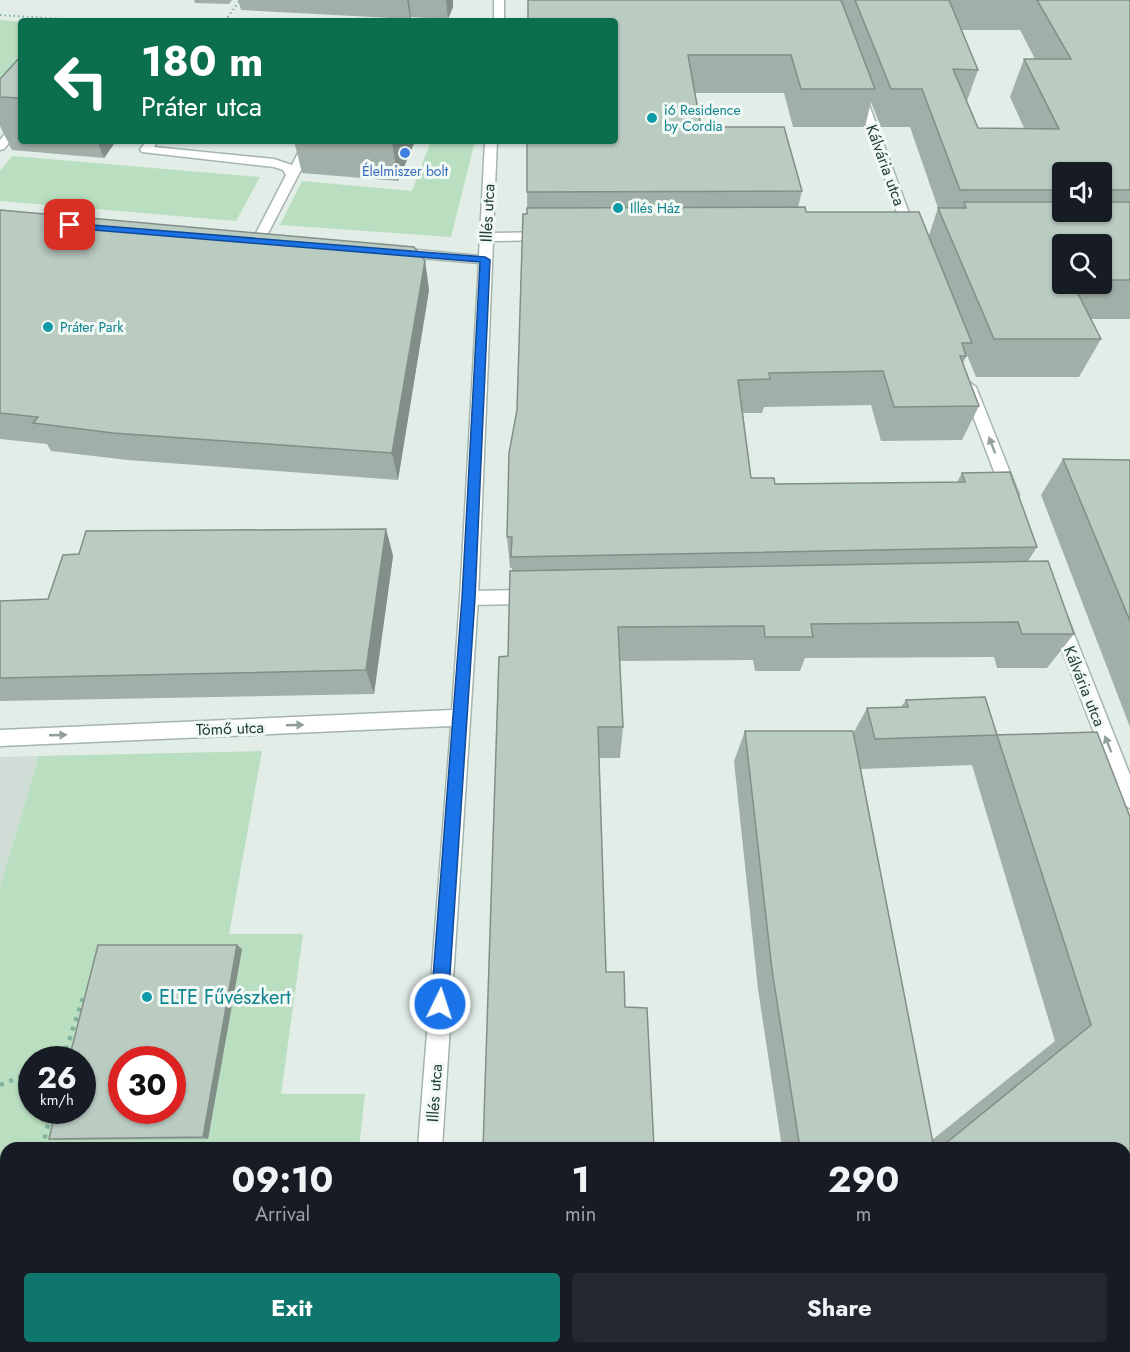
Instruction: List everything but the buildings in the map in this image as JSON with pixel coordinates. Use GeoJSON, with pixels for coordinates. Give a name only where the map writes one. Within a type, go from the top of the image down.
{"type":"FeatureCollection","features":[{"type":"Feature","properties":{"kind":"street"},"geometry":{"type":"LineString","coordinates":[[499,18],[500,0]]}},
{"type":"Feature","properties":{"kind":"street","name":"Kálvária utca"},"geometry":{"type":"LineString","coordinates":[[852,72],[912,237]]}},
{"type":"Feature","properties":{"kind":"street"},"geometry":{"type":"LineString","coordinates":[[0,147],[18,125]]}},
{"type":"Feature","properties":{"kind":"street"},"geometry":{"type":"LineString","coordinates":[[150,144],[146,150],[284,165],[290,170],[292,176]]}},
{"type":"Feature","properties":{"kind":"street"},"geometry":{"type":"LineString","coordinates":[[258,241],[308,144]]}},
{"type":"Feature","properties":{"kind":"street","name":"Illés utca"},"geometry":{"type":"LineString","coordinates":[[430,1142],[469,598],[491,144]]}},
{"type":"Feature","properties":{"kind":"street"},"geometry":{"type":"LineString","coordinates":[[485,237],[556,236]]}},
{"type":"Feature","properties":{"kind":"street"},"geometry":{"type":"LineString","coordinates":[[389,252],[485,260]]}},
{"type":"Feature","properties":{"kind":"street"},"geometry":{"type":"LineString","coordinates":[[966,377],[1017,509]]}},
{"type":"Feature","properties":{"kind":"street"},"geometry":{"type":"LineString","coordinates":[[469,598],[551,596]]}},
{"type":"Feature","properties":{"kind":"street","name":"Kálvária utca"},"geometry":{"type":"LineString","coordinates":[[1054,608],[1130,799]]}},
{"type":"Feature","properties":{"kind":"street","name":"Tömő utca"},"geometry":{"type":"LineString","coordinates":[[0,738],[460,718]]}},
{"type":"Feature","properties":{"kind":"path"},"geometry":{"type":"LineString","coordinates":[[227,18],[240,0]]}},
{"type":"Feature","properties":{"kind":"path"},"geometry":{"type":"LineString","coordinates":[[0,15],[47,18]]}},
{"type":"Feature","properties":{"kind":"path"},"geometry":{"type":"LineString","coordinates":[[68,1046],[84,995]]}},
{"type":"Feature","properties":{"kind":"path"},"geometry":{"type":"LineString","coordinates":[[0,1085],[18,1078]]}},
{"type":"Feature","properties":{"kind":"path"},"geometry":{"type":"LineString","coordinates":[[44,1142],[48,1124]]}},
{"type":"Feature","properties":{"kind":"shaded area"},"geometry":{"type":"Polygon","coordinates":[[[39,756],[0,887],[0,757],[39,756]]]}},
{"type":"Feature","properties":{"kind":"green space"},"geometry":{"type":"Polygon","coordinates":[[[0,20],[18,22],[18,85],[0,84],[0,20]]]}},
{"type":"Feature","properties":{"kind":"green space"},"geometry":{"type":"Polygon","coordinates":[[[430,144],[474,144],[451,237],[280,225],[302,181],[412,191],[430,144]]]}},
{"type":"Feature","properties":{"kind":"green space"},"geometry":{"type":"Polygon","coordinates":[[[12,156],[260,177],[236,221],[0,201],[0,171],[12,156]]]}},
{"type":"Feature","properties":{"kind":"green space","name":"ELTE Fűvészkert"},"geometry":{"type":"Polygon","coordinates":[[[262,751],[229,934],[303,934],[281,1094],[365,1094],[360,1142],[0,1142],[0,887],[39,756],[262,751]]]}},
{"type":"Feature","properties":{"kind":"place","name":"i6 Residence by Cordia"},"geometry":{"type":"Point","coordinates":[652,118]}},
{"type":"Feature","properties":{"kind":"place","name":"Élelmiszer bolt"},"geometry":{"type":"Point","coordinates":[405,153]}},
{"type":"Feature","properties":{"kind":"place","name":"Illés Ház"},"geometry":{"type":"Point","coordinates":[618,208]}},
{"type":"Feature","properties":{"kind":"place","name":"Práter Park"},"geometry":{"type":"Point","coordinates":[48,327]}},
{"type":"Feature","properties":{"kind":"place","name":"ELTE Fűvészkert"},"geometry":{"type":"Point","coordinates":[147,997]}},
{"type":"Feature","properties":{"kind":"route"},"geometry":{"type":"LineString","coordinates":[[70,225],[485,260],[469,598],[440,1004]]}}]}
